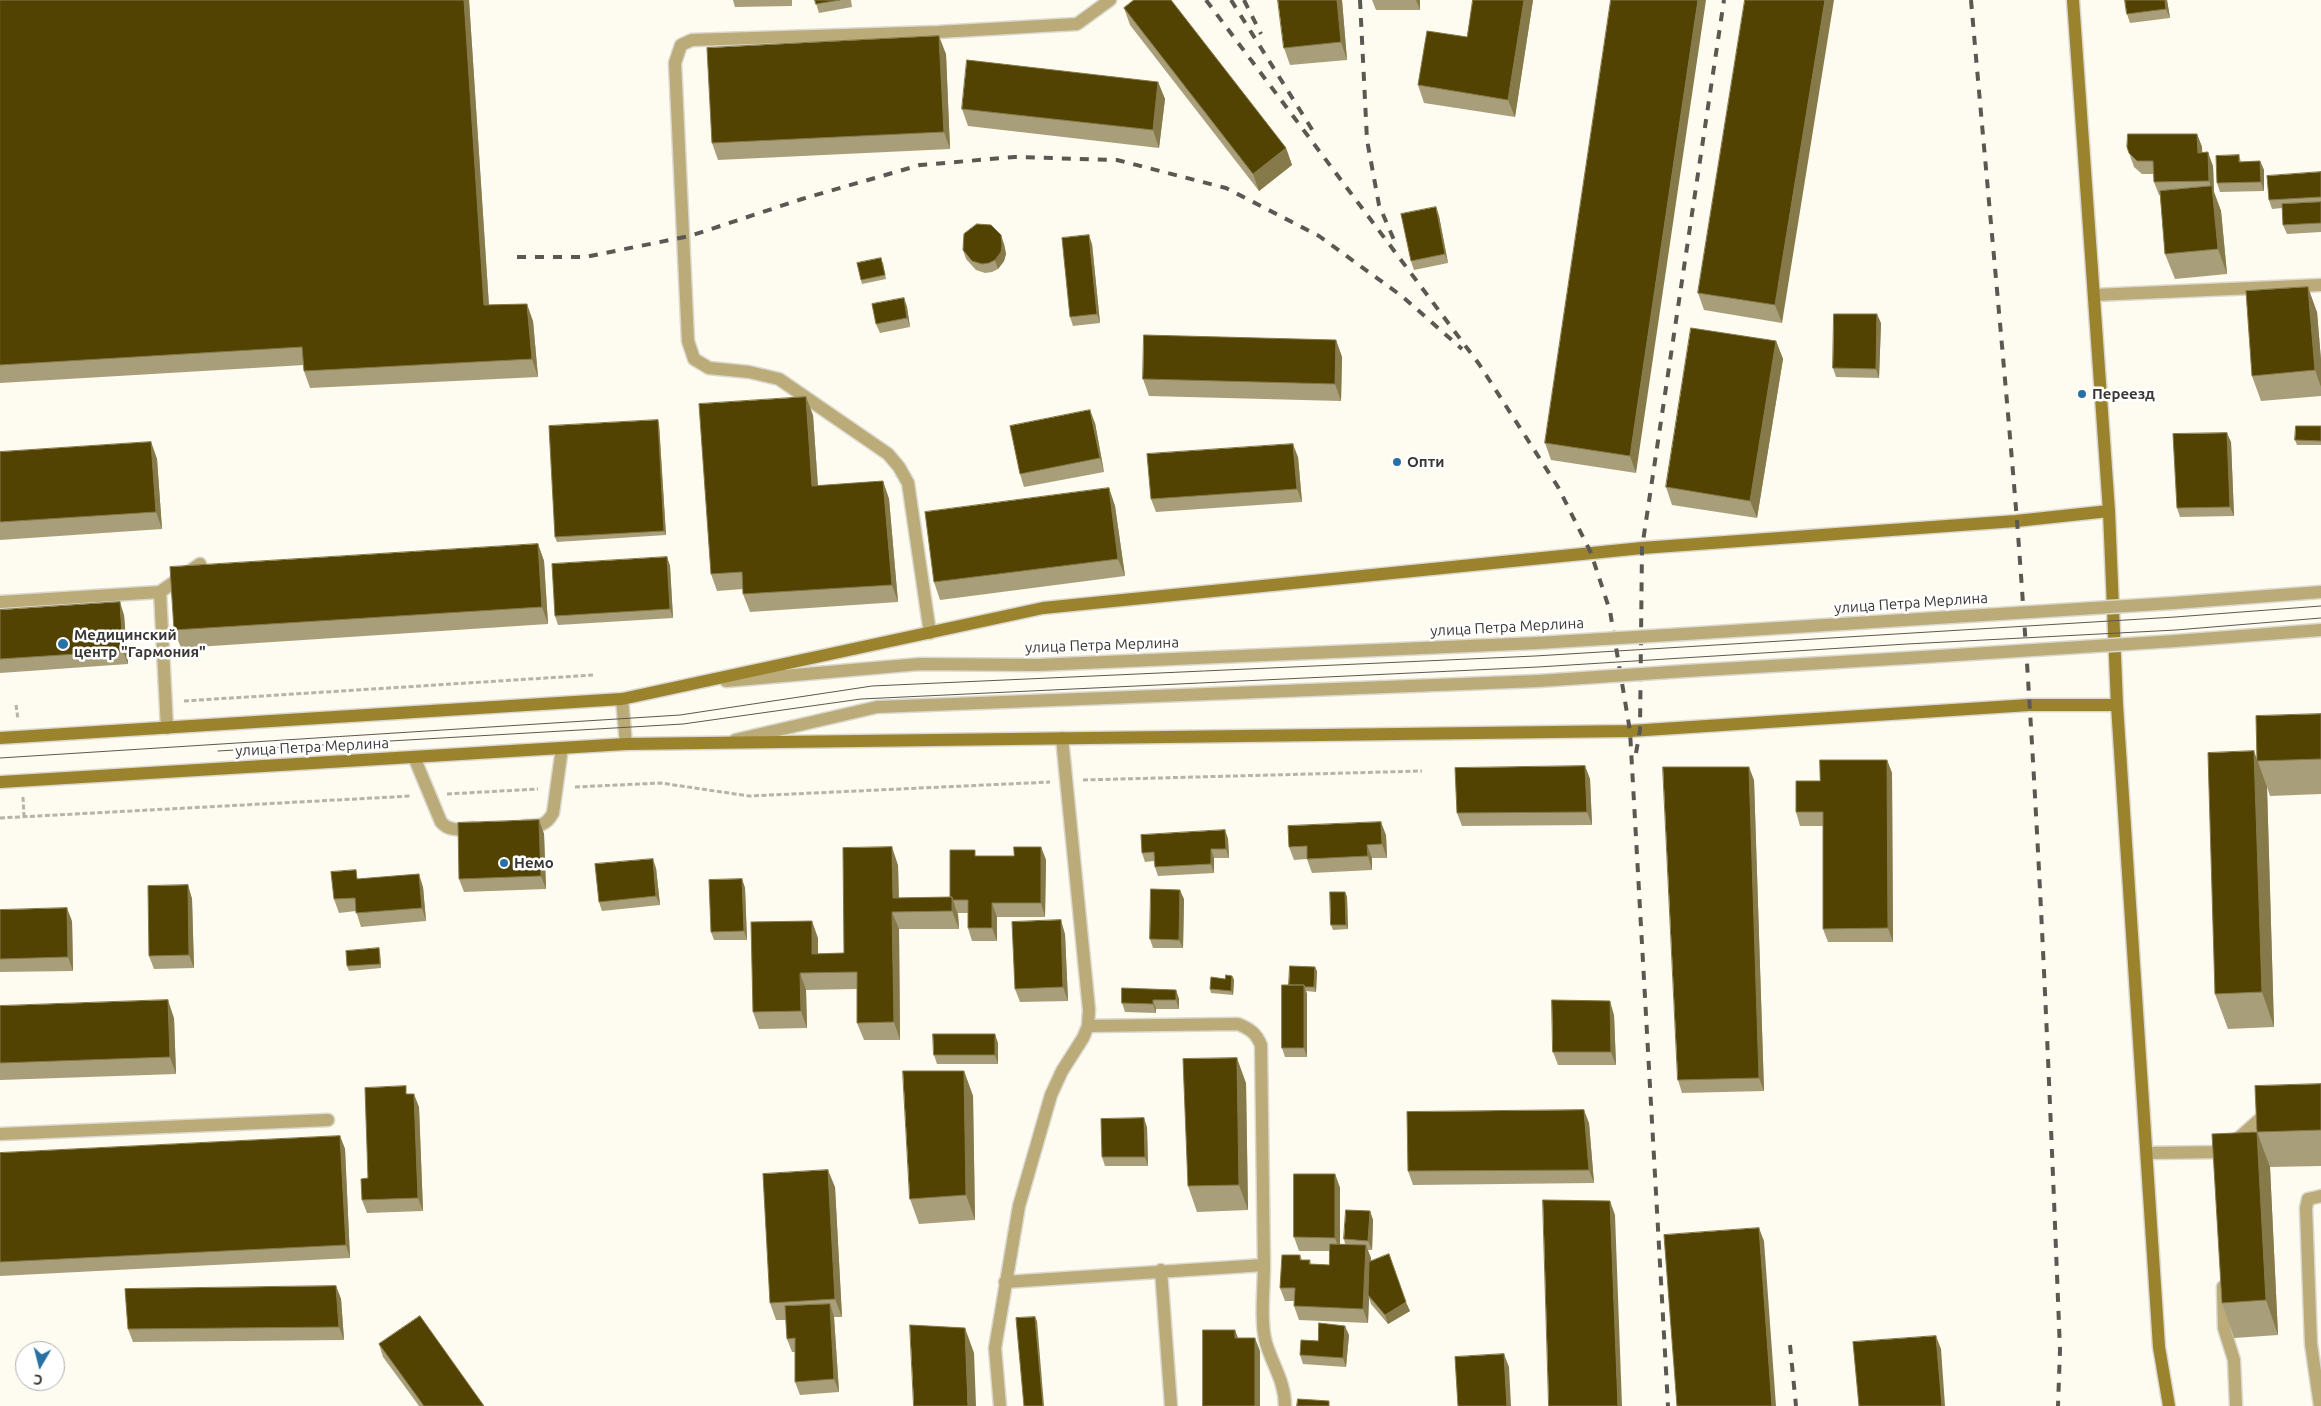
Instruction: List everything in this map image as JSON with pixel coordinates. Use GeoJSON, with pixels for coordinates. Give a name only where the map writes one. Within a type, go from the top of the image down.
{"type":"FeatureCollection","features":[{"type":"Feature","properties":{"kind":"main road"},"geometry":{"type":"LineString","coordinates":[[2073,0],[2109,511],[2117,705],[2159,1347],[2169,1406]]}},
{"type":"Feature","properties":{"kind":"main road","name":"улица Петра Мерлина"},"geometry":{"type":"LineString","coordinates":[[0,738],[622,699],[1043,608],[1642,548],[2016,520],[2109,511]]}},
{"type":"Feature","properties":{"kind":"main road","name":"улица Петра Мерлина"},"geometry":{"type":"LineString","coordinates":[[0,782],[626,744],[1630,731],[2029,706],[2117,705]]}},
{"type":"Feature","properties":{"kind":"street"},"geometry":{"type":"LineString","coordinates":[[930,633],[908,483],[899,467],[888,454],[779,379],[749,372],[709,368],[694,359],[688,341],[675,63],[681,45],[692,40],[938,32],[1077,24],[1110,0]]}},
{"type":"Feature","properties":{"kind":"street"},"geometry":{"type":"LineString","coordinates":[[2094,295],[2321,285]]}},
{"type":"Feature","properties":{"kind":"street"},"geometry":{"type":"LineString","coordinates":[[0,602],[160,592],[200,564]]}},
{"type":"Feature","properties":{"kind":"street"},"geometry":{"type":"LineString","coordinates":[[160,592],[167,728]]}},
{"type":"Feature","properties":{"kind":"street","name":"улица Петра Мерлина"},"geometry":{"type":"LineString","coordinates":[[694,684],[920,664],[1037,665],[1537,643],[2321,592]]}},
{"type":"Feature","properties":{"kind":"street","name":"улица Петра Мерлина"},"geometry":{"type":"LineString","coordinates":[[722,743],[877,707],[1538,680],[2175,641],[2321,630]]}},
{"type":"Feature","properties":{"kind":"street"},"geometry":{"type":"LineString","coordinates":[[622,699],[626,744]]}},
{"type":"Feature","properties":{"kind":"street"},"geometry":{"type":"LineString","coordinates":[[1000,1406],[995,1348],[1019,1206],[1055,1084],[1083,1038],[1088,1026],[1089,1010],[1062,738]]}},
{"type":"Feature","properties":{"kind":"street"},"geometry":{"type":"LineString","coordinates":[[512,827],[541,826],[553,814],[562,748]]}},
{"type":"Feature","properties":{"kind":"street"},"geometry":{"type":"LineString","coordinates":[[414,757],[441,822],[445,827],[452,829],[482,828]]}},
{"type":"Feature","properties":{"kind":"street"},"geometry":{"type":"LineString","coordinates":[[1088,1026],[1238,1024],[1250,1029],[1257,1035],[1260,1045],[1266,1343],[1285,1391],[1285,1406]]}},
{"type":"Feature","properties":{"kind":"street"},"geometry":{"type":"LineString","coordinates":[[2147,1153],[2223,1157],[2277,1103]]}},
{"type":"Feature","properties":{"kind":"street"},"geometry":{"type":"LineString","coordinates":[[0,1134],[328,1120]]}},
{"type":"Feature","properties":{"kind":"street"},"geometry":{"type":"LineString","coordinates":[[2320,1406],[2316,1328],[2306,1208],[2308,1199],[2321,1196]]}},
{"type":"Feature","properties":{"kind":"street"},"geometry":{"type":"LineString","coordinates":[[1005,1282],[1160,1270],[1264,1265]]}},
{"type":"Feature","properties":{"kind":"street"},"geometry":{"type":"LineString","coordinates":[[1160,1270],[1170,1406]]}},
{"type":"Feature","properties":{"kind":"street"},"geometry":{"type":"LineString","coordinates":[[2223,1270],[2224,1328],[2234,1360],[2236,1406]]}},
{"type":"Feature","properties":{"kind":"path"},"geometry":{"type":"LineString","coordinates":[[166,694],[178,702],[592,675]]}},
{"type":"Feature","properties":{"kind":"path"},"geometry":{"type":"LineString","coordinates":[[0,818],[661,783],[749,796],[1066,781],[1422,770]]}},
{"type":"Feature","properties":{"kind":"building"},"geometry":{"type":"Polygon","coordinates":[[[0,0],[464,0],[484,305],[527,304],[532,359],[304,371],[302,347],[0,365],[0,0]]]}},
{"type":"Feature","properties":{"kind":"building"},"geometry":{"type":"Polygon","coordinates":[[[815,0],[840,0],[816,4],[815,0]]]}},
{"type":"Feature","properties":{"kind":"building"},"geometry":{"type":"Polygon","coordinates":[[[1134,0],[1171,0],[1286,148],[1253,174],[1124,8],[1134,0]]]}},
{"type":"Feature","properties":{"kind":"building"},"geometry":{"type":"Polygon","coordinates":[[[1278,0],[1337,0],[1341,42],[1284,48],[1278,0]]]}},
{"type":"Feature","properties":{"kind":"building"},"geometry":{"type":"Polygon","coordinates":[[[1473,0],[1524,0],[1508,100],[1418,85],[1427,31],[1467,37],[1473,0]]]}},
{"type":"Feature","properties":{"kind":"building"},"geometry":{"type":"Polygon","coordinates":[[[1611,0],[1698,0],[1630,456],[1545,443],[1611,0]]]}},
{"type":"Feature","properties":{"kind":"building"},"geometry":{"type":"Polygon","coordinates":[[[1745,0],[1825,0],[1775,305],[1698,293],[1745,0]]]}},
{"type":"Feature","properties":{"kind":"building"},"geometry":{"type":"Polygon","coordinates":[[[2125,0],[2165,0],[2166,9],[2127,14],[2125,0]]]}},
{"type":"Feature","properties":{"kind":"building"},"geometry":{"type":"Polygon","coordinates":[[[939,36],[944,132],[712,143],[707,48],[939,36]]]}},
{"type":"Feature","properties":{"kind":"building"},"geometry":{"type":"Polygon","coordinates":[[[967,60],[1158,82],[1153,130],[962,109],[967,60]]]}},
{"type":"Feature","properties":{"kind":"building"},"geometry":{"type":"Polygon","coordinates":[[[2128,134],[2197,134],[2198,153],[2208,152],[2209,181],[2154,182],[2153,161],[2137,161],[2129,153],[2127,147],[2128,134]]]}},
{"type":"Feature","properties":{"kind":"building"},"geometry":{"type":"Polygon","coordinates":[[[2239,155],[2239,162],[2260,161],[2261,182],[2217,183],[2216,156],[2239,155]]]}},
{"type":"Feature","properties":{"kind":"building"},"geometry":{"type":"Polygon","coordinates":[[[2321,172],[2321,197],[2269,200],[2267,176],[2321,172]]]}},
{"type":"Feature","properties":{"kind":"building"},"geometry":{"type":"Polygon","coordinates":[[[2212,186],[2218,249],[2165,254],[2160,191],[2212,186]]]}},
{"type":"Feature","properties":{"kind":"building"},"geometry":{"type":"Polygon","coordinates":[[[2321,202],[2321,223],[2283,225],[2282,204],[2321,202]]]}},
{"type":"Feature","properties":{"kind":"building"},"geometry":{"type":"Polygon","coordinates":[[[1436,207],[1445,254],[1411,261],[1401,214],[1436,207]]]}},
{"type":"Feature","properties":{"kind":"building"},"geometry":{"type":"Polygon","coordinates":[[[977,224],[991,225],[1001,235],[1001,252],[995,260],[989,263],[982,264],[972,261],[963,250],[964,234],[977,224]]]}},
{"type":"Feature","properties":{"kind":"building"},"geometry":{"type":"Polygon","coordinates":[[[1089,235],[1097,314],[1070,317],[1062,238],[1089,235]]]}},
{"type":"Feature","properties":{"kind":"building"},"geometry":{"type":"Polygon","coordinates":[[[881,258],[885,275],[861,280],[857,263],[881,258]]]}},
{"type":"Feature","properties":{"kind":"building"},"geometry":{"type":"Polygon","coordinates":[[[2308,287],[2315,370],[2252,376],[2246,291],[2308,287]]]}},
{"type":"Feature","properties":{"kind":"building"},"geometry":{"type":"Polygon","coordinates":[[[904,298],[907,318],[876,324],[872,304],[904,298]]]}},
{"type":"Feature","properties":{"kind":"building"},"geometry":{"type":"Polygon","coordinates":[[[1834,314],[1877,314],[1876,369],[1833,368],[1834,314]]]}},
{"type":"Feature","properties":{"kind":"building"},"geometry":{"type":"Polygon","coordinates":[[[1691,328],[1776,341],[1750,501],[1666,487],[1691,328]]]}},
{"type":"Feature","properties":{"kind":"building"},"geometry":{"type":"Polygon","coordinates":[[[1144,335],[1336,340],[1335,384],[1143,379],[1144,335]]]}},
{"type":"Feature","properties":{"kind":"building"},"geometry":{"type":"Polygon","coordinates":[[[806,397],[812,486],[883,481],[892,585],[743,594],[742,572],[711,574],[699,404],[806,397]]]}},
{"type":"Feature","properties":{"kind":"building"},"geometry":{"type":"Polygon","coordinates":[[[1090,410],[1100,458],[1020,474],[1010,426],[1090,410]]]}},
{"type":"Feature","properties":{"kind":"building"},"geometry":{"type":"Polygon","coordinates":[[[658,420],[664,531],[555,537],[549,426],[658,420]]]}},
{"type":"Feature","properties":{"kind":"building"},"geometry":{"type":"Polygon","coordinates":[[[2296,426],[2321,426],[2321,441],[2295,440],[2296,426]]]}},
{"type":"Feature","properties":{"kind":"building"},"geometry":{"type":"Polygon","coordinates":[[[2227,433],[2230,507],[2177,508],[2173,434],[2227,433]]]}},
{"type":"Feature","properties":{"kind":"building"},"geometry":{"type":"Polygon","coordinates":[[[151,442],[156,512],[0,522],[0,452],[151,442]]]}},
{"type":"Feature","properties":{"kind":"building"},"geometry":{"type":"Polygon","coordinates":[[[1293,444],[1297,489],[1151,499],[1147,454],[1293,444]]]}},
{"type":"Feature","properties":{"kind":"building"},"geometry":{"type":"Polygon","coordinates":[[[1109,488],[1118,559],[934,582],[925,512],[1109,488]]]}},
{"type":"Feature","properties":{"kind":"building"},"geometry":{"type":"Polygon","coordinates":[[[538,544],[542,607],[174,630],[170,567],[538,544]]]}},
{"type":"Feature","properties":{"kind":"building"},"geometry":{"type":"Polygon","coordinates":[[[667,557],[670,609],[555,616],[552,564],[667,557]]]}},
{"type":"Feature","properties":{"kind":"building","name":"Медицинский центр \"Гармония\""},"geometry":{"type":"Polygon","coordinates":[[[120,602],[123,651],[0,659],[0,610],[120,602]]]}},
{"type":"Feature","properties":{"kind":"building"},"geometry":{"type":"Polygon","coordinates":[[[2321,714],[2321,759],[2257,761],[2256,716],[2321,714]]]}},
{"type":"Feature","properties":{"kind":"building"},"geometry":{"type":"Polygon","coordinates":[[[2254,751],[2262,992],[2215,994],[2208,753],[2254,751]]]}},
{"type":"Feature","properties":{"kind":"building"},"geometry":{"type":"Polygon","coordinates":[[[1820,760],[1887,760],[1888,928],[1823,929],[1823,812],[1796,812],[1796,781],[1820,781],[1820,760]]]}},
{"type":"Feature","properties":{"kind":"building"},"geometry":{"type":"Polygon","coordinates":[[[1585,766],[1587,812],[1457,813],[1455,768],[1585,766]]]}},
{"type":"Feature","properties":{"kind":"building"},"geometry":{"type":"Polygon","coordinates":[[[1663,767],[1749,767],[1759,1078],[1678,1080],[1663,767]]]}},
{"type":"Feature","properties":{"kind":"building","name":"Немо"},"geometry":{"type":"Polygon","coordinates":[[[539,820],[541,876],[459,879],[458,823],[539,820]]]}},
{"type":"Feature","properties":{"kind":"building"},"geometry":{"type":"Polygon","coordinates":[[[1381,822],[1382,844],[1367,845],[1368,856],[1307,859],[1307,846],[1289,847],[1288,826],[1381,822]]]}},
{"type":"Feature","properties":{"kind":"building"},"geometry":{"type":"Polygon","coordinates":[[[1225,830],[1226,849],[1211,849],[1211,864],[1155,867],[1154,852],[1142,853],[1141,835],[1225,830]]]}},
{"type":"Feature","properties":{"kind":"building"},"geometry":{"type":"Polygon","coordinates":[[[892,847],[893,898],[952,897],[952,911],[892,912],[894,1022],[857,1023],[857,972],[800,973],[801,1011],[753,1012],[751,922],[812,921],[812,954],[844,953],[843,848],[892,847]]]}},
{"type":"Feature","properties":{"kind":"building"},"geometry":{"type":"Polygon","coordinates":[[[1014,847],[1041,847],[1041,903],[992,903],[992,928],[968,928],[968,900],[953,900],[950,897],[950,850],[975,850],[975,856],[1014,856],[1014,847]]]}},
{"type":"Feature","properties":{"kind":"building"},"geometry":{"type":"Polygon","coordinates":[[[653,859],[656,896],[599,902],[595,864],[653,859]]]}},
{"type":"Feature","properties":{"kind":"building"},"geometry":{"type":"Polygon","coordinates":[[[356,870],[357,879],[419,874],[422,908],[356,913],[355,898],[334,899],[331,872],[356,870]]]}},
{"type":"Feature","properties":{"kind":"building"},"geometry":{"type":"Polygon","coordinates":[[[742,879],[744,931],[711,932],[709,880],[742,879]]]}},
{"type":"Feature","properties":{"kind":"building"},"geometry":{"type":"Polygon","coordinates":[[[188,885],[189,955],[149,956],[148,886],[188,885]]]}},
{"type":"Feature","properties":{"kind":"building"},"geometry":{"type":"Polygon","coordinates":[[[1151,889],[1180,890],[1179,940],[1150,939],[1151,889]]]}},
{"type":"Feature","properties":{"kind":"building"},"geometry":{"type":"Polygon","coordinates":[[[1330,892],[1345,892],[1346,925],[1331,925],[1330,892]]]}},
{"type":"Feature","properties":{"kind":"building"},"geometry":{"type":"Polygon","coordinates":[[[67,908],[68,957],[0,959],[0,910],[67,908]]]}},
{"type":"Feature","properties":{"kind":"building"},"geometry":{"type":"Polygon","coordinates":[[[1061,920],[1063,987],[1015,989],[1012,922],[1061,920]]]}},
{"type":"Feature","properties":{"kind":"building"},"geometry":{"type":"Polygon","coordinates":[[[379,948],[380,964],[347,966],[346,951],[379,948]]]}},
{"type":"Feature","properties":{"kind":"building"},"geometry":{"type":"Polygon","coordinates":[[[1290,966],[1315,967],[1314,987],[1289,985],[1290,966]]]}},
{"type":"Feature","properties":{"kind":"building"},"geometry":{"type":"Polygon","coordinates":[[[1226,975],[1232,976],[1231,991],[1210,989],[1211,977],[1225,979],[1226,975]]]}},
{"type":"Feature","properties":{"kind":"building"},"geometry":{"type":"Polygon","coordinates":[[[1282,985],[1304,985],[1304,1048],[1282,1048],[1282,985]]]}},
{"type":"Feature","properties":{"kind":"building"},"geometry":{"type":"Polygon","coordinates":[[[1122,988],[1176,990],[1176,1000],[1153,1000],[1153,1004],[1122,1003],[1122,988]]]}},
{"type":"Feature","properties":{"kind":"building"},"geometry":{"type":"Polygon","coordinates":[[[168,1000],[170,1057],[0,1063],[0,1006],[168,1000]]]}},
{"type":"Feature","properties":{"kind":"building"},"geometry":{"type":"Polygon","coordinates":[[[1552,1000],[1610,1001],[1611,1052],[1553,1052],[1552,1000]]]}},
{"type":"Feature","properties":{"kind":"building"},"geometry":{"type":"Polygon","coordinates":[[[933,1034],[995,1034],[995,1055],[934,1055],[933,1034]]]}},
{"type":"Feature","properties":{"kind":"building"},"geometry":{"type":"Polygon","coordinates":[[[1237,1058],[1239,1185],[1188,1186],[1183,1059],[1237,1058]]]}},
{"type":"Feature","properties":{"kind":"building"},"geometry":{"type":"Polygon","coordinates":[[[903,1071],[964,1071],[966,1195],[910,1199],[903,1071]]]}},
{"type":"Feature","properties":{"kind":"building"},"geometry":{"type":"Polygon","coordinates":[[[2321,1084],[2321,1130],[2257,1132],[2255,1086],[2321,1084]]]}},
{"type":"Feature","properties":{"kind":"building"},"geometry":{"type":"Polygon","coordinates":[[[406,1086],[406,1094],[414,1094],[418,1198],[362,1200],[361,1179],[368,1178],[365,1088],[406,1086]]]}},
{"type":"Feature","properties":{"kind":"building"},"geometry":{"type":"Polygon","coordinates":[[[1584,1110],[1589,1170],[1408,1171],[1407,1112],[1584,1110]]]}},
{"type":"Feature","properties":{"kind":"building"},"geometry":{"type":"Polygon","coordinates":[[[1144,1118],[1145,1157],[1102,1157],[1101,1119],[1144,1118]]]}},
{"type":"Feature","properties":{"kind":"building"},"geometry":{"type":"Polygon","coordinates":[[[2257,1132],[2266,1300],[2222,1303],[2212,1134],[2257,1132]]]}},
{"type":"Feature","properties":{"kind":"building"},"geometry":{"type":"Polygon","coordinates":[[[340,1136],[346,1245],[0,1262],[0,1153],[340,1136]]]}},
{"type":"Feature","properties":{"kind":"building"},"geometry":{"type":"Polygon","coordinates":[[[828,1170],[835,1299],[770,1303],[763,1174],[828,1170]]]}},
{"type":"Feature","properties":{"kind":"building"},"geometry":{"type":"Polygon","coordinates":[[[1294,1174],[1335,1174],[1335,1238],[1294,1237],[1294,1174]]]}},
{"type":"Feature","properties":{"kind":"building"},"geometry":{"type":"Polygon","coordinates":[[[1543,1200],[1610,1201],[1618,1406],[1549,1406],[1543,1200]]]}},
{"type":"Feature","properties":{"kind":"building"},"geometry":{"type":"Polygon","coordinates":[[[1346,1210],[1370,1211],[1368,1241],[1344,1239],[1346,1210]]]}},
{"type":"Feature","properties":{"kind":"building"},"geometry":{"type":"Polygon","coordinates":[[[1759,1228],[1772,1406],[1677,1406],[1664,1235],[1759,1228]]]}},
{"type":"Feature","properties":{"kind":"building"},"geometry":{"type":"Polygon","coordinates":[[[1330,1244],[1366,1245],[1363,1309],[1294,1306],[1295,1288],[1280,1288],[1282,1255],[1300,1255],[1300,1260],[1310,1260],[1309,1264],[1329,1265],[1330,1244]]]}},
{"type":"Feature","properties":{"kind":"building"},"geometry":{"type":"Polygon","coordinates":[[[1389,1254],[1406,1302],[1385,1315],[1368,1295],[1369,1262],[1389,1254]]]}},
{"type":"Feature","properties":{"kind":"building"},"geometry":{"type":"Polygon","coordinates":[[[336,1286],[339,1327],[128,1329],[125,1289],[336,1286]]]}},
{"type":"Feature","properties":{"kind":"building"},"geometry":{"type":"Polygon","coordinates":[[[830,1304],[834,1379],[795,1382],[795,1338],[787,1339],[785,1306],[830,1304]]]}},
{"type":"Feature","properties":{"kind":"building"},"geometry":{"type":"Polygon","coordinates":[[[420,1316],[484,1406],[424,1406],[379,1344],[420,1316]]]}},
{"type":"Feature","properties":{"kind":"building"},"geometry":{"type":"Polygon","coordinates":[[[1035,1317],[1043,1406],[1024,1406],[1016,1318],[1035,1317]]]}},
{"type":"Feature","properties":{"kind":"building"},"geometry":{"type":"Polygon","coordinates":[[[1319,1323],[1345,1326],[1343,1358],[1300,1355],[1301,1340],[1318,1341],[1319,1323]]]}},
{"type":"Feature","properties":{"kind":"building"},"geometry":{"type":"Polygon","coordinates":[[[910,1325],[965,1328],[968,1406],[914,1406],[910,1325]]]}},
{"type":"Feature","properties":{"kind":"building"},"geometry":{"type":"Polygon","coordinates":[[[1203,1330],[1235,1330],[1235,1338],[1255,1338],[1255,1406],[1203,1406],[1203,1330]]]}},
{"type":"Feature","properties":{"kind":"building"},"geometry":{"type":"Polygon","coordinates":[[[1936,1336],[1942,1406],[1859,1406],[1853,1342],[1936,1336]]]}},
{"type":"Feature","properties":{"kind":"building"},"geometry":{"type":"Polygon","coordinates":[[[1504,1354],[1507,1406],[1458,1406],[1455,1357],[1504,1354]]]}},
{"type":"Feature","properties":{"kind":"building"},"geometry":{"type":"Polygon","coordinates":[[[1298,1399],[1329,1401],[1329,1406],[1297,1406],[1298,1399]]]}},
{"type":"Feature","properties":{"kind":"tram line"},"geometry":{"type":"LineString","coordinates":[[0,758],[680,715],[872,686],[1535,656],[2175,617],[2321,606]]}},
{"type":"Feature","properties":{"kind":"tram line"},"geometry":{"type":"LineString","coordinates":[[218,751],[683,724],[861,699],[1538,667],[1907,644],[2176,630],[2321,618]]}},
{"type":"Feature","properties":{"kind":"railway"},"geometry":{"type":"LineString","coordinates":[[1206,0],[1479,364],[1558,487],[1591,553],[1610,611],[1630,731],[1668,1406]]}},
{"type":"Feature","properties":{"kind":"railway"},"geometry":{"type":"LineString","coordinates":[[1231,0],[1313,131]]}},
{"type":"Feature","properties":{"kind":"railway"},"geometry":{"type":"LineString","coordinates":[[1244,0],[1261,34]]}},
{"type":"Feature","properties":{"kind":"railway"},"geometry":{"type":"LineString","coordinates":[[1360,0],[1367,140],[1379,205],[1397,247]]}},
{"type":"Feature","properties":{"kind":"railway"},"geometry":{"type":"LineString","coordinates":[[1636,753],[1640,730],[1642,548],[1724,0]]}},
{"type":"Feature","properties":{"kind":"railway"},"geometry":{"type":"LineString","coordinates":[[1971,0],[2017,521],[2031,728],[2060,1350],[2058,1406]]}},
{"type":"Feature","properties":{"kind":"railway"},"geometry":{"type":"LineString","coordinates":[[517,257],[585,257],[690,236],[802,199],[920,165],[1015,157],[1117,160],[1226,188],[1319,236],[1403,297],[1462,349]]}},
{"type":"Feature","properties":{"kind":"railway"},"geometry":{"type":"LineString","coordinates":[[1790,1345],[1796,1406]]}},
{"type":"Feature","properties":{"kind":"place","name":"Переезд"},"geometry":{"type":"Point","coordinates":[2082,394]}},
{"type":"Feature","properties":{"kind":"place","name":"Опти"},"geometry":{"type":"Point","coordinates":[1397,462]}},
{"type":"Feature","properties":{"kind":"place","name":"Медицинский центр \"Гармония\""},"geometry":{"type":"Point","coordinates":[63,644]}},
{"type":"Feature","properties":{"kind":"place","name":"Немо"},"geometry":{"type":"Point","coordinates":[504,863]}}]}
